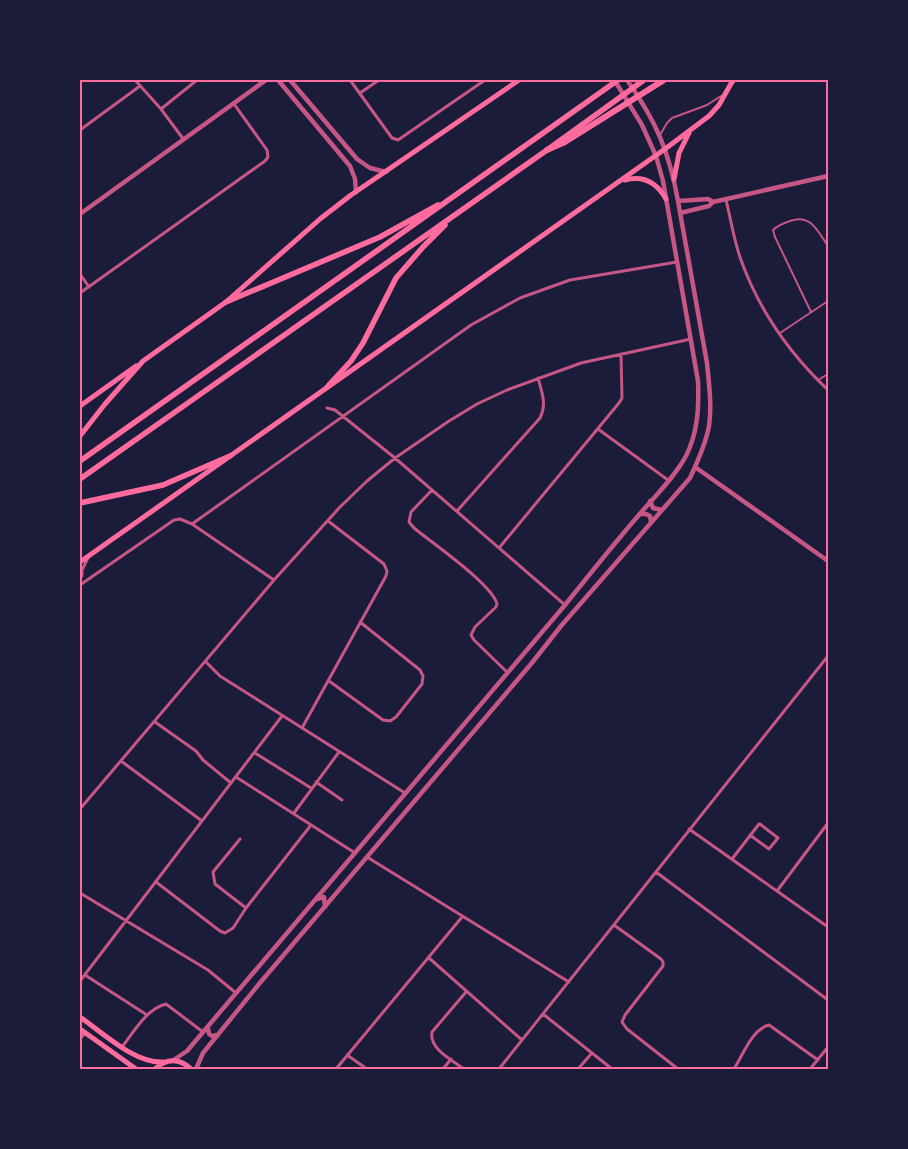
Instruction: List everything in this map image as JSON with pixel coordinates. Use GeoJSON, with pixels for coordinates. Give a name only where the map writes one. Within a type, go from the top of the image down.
{"type":"FeatureCollection","features":[{"type":"Feature","properties":{"kind":"highway"},"geometry":{"type":"LineString","coordinates":[[80,461],[464,191],[618,80]]}},
{"type":"Feature","properties":{"kind":"highway"},"geometry":{"type":"LineString","coordinates":[[563,141],[644,80]]}},
{"type":"Feature","properties":{"kind":"highway"},"geometry":{"type":"LineString","coordinates":[[80,479],[548,150],[664,80]]}},
{"type":"Feature","properties":{"kind":"highway"},"geometry":{"type":"LineString","coordinates":[[226,302],[380,236],[464,191]]}},
{"type":"Feature","properties":{"kind":"highway"},"geometry":{"type":"LineString","coordinates":[[328,386],[351,361],[364,342],[396,278],[423,247],[458,213]]}},
{"type":"Feature","properties":{"kind":"highway"},"geometry":{"type":"LineString","coordinates":[[80,503],[163,485],[230,456]]}},
{"type":"Feature","properties":{"kind":"main road"},"geometry":{"type":"LineString","coordinates":[[80,406],[226,302],[320,218],[519,80]]}},
{"type":"Feature","properties":{"kind":"main road"},"geometry":{"type":"LineString","coordinates":[[80,562],[656,156],[709,116],[726,94],[733,81]]}},
{"type":"Feature","properties":{"kind":"main road"},"geometry":{"type":"LineString","coordinates":[[674,179],[679,153],[692,129]]}},
{"type":"Feature","properties":{"kind":"main road"},"geometry":{"type":"LineString","coordinates":[[614,186],[623,180],[633,178],[644,179],[657,186],[666,199]]}},
{"type":"Feature","properties":{"kind":"main road"},"geometry":{"type":"LineString","coordinates":[[80,436],[143,361]]}},
{"type":"Feature","properties":{"kind":"main road"},"geometry":{"type":"LineString","coordinates":[[80,1017],[137,1057],[151,1062],[172,1060],[183,1063],[191,1069]]}},
{"type":"Feature","properties":{"kind":"main road"},"geometry":{"type":"LineString","coordinates":[[82,1031],[136,1069]]}},
{"type":"Feature","properties":{"kind":"main road"},"geometry":{"type":"LineString","coordinates":[[124,1060],[128,1055],[125,1049]]}},
{"type":"Feature","properties":{"kind":"main road"},"geometry":{"type":"LineString","coordinates":[[155,1069],[164,1062]]}},
{"type":"Feature","properties":{"kind":"street"},"geometry":{"type":"LineString","coordinates":[[135,80],[161,109],[184,140]]}},
{"type":"Feature","properties":{"kind":"street"},"geometry":{"type":"LineString","coordinates":[[161,109],[197,80]]}},
{"type":"Feature","properties":{"kind":"street"},"geometry":{"type":"LineString","coordinates":[[80,214],[266,80]]}},
{"type":"Feature","properties":{"kind":"street"},"geometry":{"type":"LineString","coordinates":[[278,80],[350,166],[355,178],[356,192]]}},
{"type":"Feature","properties":{"kind":"street"},"geometry":{"type":"LineString","coordinates":[[350,80],[392,138],[398,140],[485,80]]}},
{"type":"Feature","properties":{"kind":"street"},"geometry":{"type":"LineString","coordinates":[[360,93],[378,80]]}},
{"type":"Feature","properties":{"kind":"street"},"geometry":{"type":"LineString","coordinates":[[172,1060],[187,1052],[208,1028],[565,606],[686,456],[699,411],[698,381],[666,199],[656,156],[642,125],[614,80]]}},
{"type":"Feature","properties":{"kind":"street"},"geometry":{"type":"LineString","coordinates":[[196,1069],[203,1053],[553,636],[690,478],[695,467],[709,428],[707,363],[674,179],[660,135],[645,106],[627,80]]}},
{"type":"Feature","properties":{"kind":"street"},"geometry":{"type":"LineString","coordinates":[[292,81],[357,159],[370,168],[386,172]]}},
{"type":"Feature","properties":{"kind":"street"},"geometry":{"type":"LineString","coordinates":[[80,130],[140,86]]}},
{"type":"Feature","properties":{"kind":"street"},"geometry":{"type":"LineString","coordinates":[[80,293],[267,160],[266,147],[234,104]]}},
{"type":"Feature","properties":{"kind":"street"},"geometry":{"type":"LineString","coordinates":[[312,120],[319,118],[319,113]]}},
{"type":"Feature","properties":{"kind":"street"},"geometry":{"type":"LineString","coordinates":[[680,213],[709,206],[713,202],[828,178]]}},
{"type":"Feature","properties":{"kind":"street"},"geometry":{"type":"LineString","coordinates":[[678,201],[708,199],[713,202]]}},
{"type":"Feature","properties":{"kind":"street"},"geometry":{"type":"LineString","coordinates":[[726,200],[740,258],[763,308],[796,357],[828,390]]}},
{"type":"Feature","properties":{"kind":"street"},"geometry":{"type":"LineString","coordinates":[[192,524],[470,325],[520,298],[570,280],[677,262]]}},
{"type":"Feature","properties":{"kind":"street"},"geometry":{"type":"LineString","coordinates":[[80,274],[88,287]]}},
{"type":"Feature","properties":{"kind":"street"},"geometry":{"type":"LineString","coordinates":[[683,295],[689,296],[694,293]]}},
{"type":"Feature","properties":{"kind":"street"},"geometry":{"type":"LineString","coordinates":[[685,307],[690,303],[696,306]]}},
{"type":"Feature","properties":{"kind":"street"},"geometry":{"type":"LineString","coordinates":[[80,809],[274,580],[353,494],[395,458],[477,404],[507,390],[573,366],[691,339]]}},
{"type":"Feature","properties":{"kind":"street"},"geometry":{"type":"LineString","coordinates":[[499,548],[622,398],[622,354]]}},
{"type":"Feature","properties":{"kind":"street"},"geometry":{"type":"LineString","coordinates":[[457,512],[540,418],[544,409],[544,400],[538,378]]}},
{"type":"Feature","properties":{"kind":"street"},"geometry":{"type":"LineString","coordinates":[[327,408],[335,410],[395,458],[565,606]]}},
{"type":"Feature","properties":{"kind":"street"},"geometry":{"type":"LineString","coordinates":[[598,429],[668,480]]}},
{"type":"Feature","properties":{"kind":"street"},"geometry":{"type":"LineString","coordinates":[[695,467],[828,561]]}},
{"type":"Feature","properties":{"kind":"street"},"geometry":{"type":"LineString","coordinates":[[432,490],[411,512],[410,522],[414,528],[478,580],[495,597],[496,606],[475,627],[471,635],[509,673]]}},
{"type":"Feature","properties":{"kind":"street"},"geometry":{"type":"LineString","coordinates":[[650,501],[653,508],[662,510]]}},
{"type":"Feature","properties":{"kind":"street"},"geometry":{"type":"LineString","coordinates":[[640,514],[650,516],[651,522]]}},
{"type":"Feature","properties":{"kind":"street"},"geometry":{"type":"LineString","coordinates":[[80,585],[174,520],[180,519],[192,524],[274,580]]}},
{"type":"Feature","properties":{"kind":"street"},"geometry":{"type":"LineString","coordinates":[[302,728],[386,576],[387,571],[384,564],[328,520]]}},
{"type":"Feature","properties":{"kind":"street"},"geometry":{"type":"LineString","coordinates":[[86,581],[81,575],[90,555]]}},
{"type":"Feature","properties":{"kind":"street"},"geometry":{"type":"LineString","coordinates":[[329,681],[383,720],[390,721],[396,717],[422,684],[423,676],[420,670],[360,622]]}},
{"type":"Feature","properties":{"kind":"street"},"geometry":{"type":"LineString","coordinates":[[546,628],[546,634],[553,636]]}},
{"type":"Feature","properties":{"kind":"street"},"geometry":{"type":"LineString","coordinates":[[499,1069],[828,656]]}},
{"type":"Feature","properties":{"kind":"street"},"geometry":{"type":"LineString","coordinates":[[206,662],[220,676],[406,794]]}},
{"type":"Feature","properties":{"kind":"street"},"geometry":{"type":"LineString","coordinates":[[80,981],[282,716]]}},
{"type":"Feature","properties":{"kind":"street"},"geometry":{"type":"LineString","coordinates":[[155,722],[196,751],[203,760],[231,783]]}},
{"type":"Feature","properties":{"kind":"street"},"geometry":{"type":"LineString","coordinates":[[454,737],[462,735],[466,741]]}},
{"type":"Feature","properties":{"kind":"street"},"geometry":{"type":"LineString","coordinates":[[255,752],[311,788]]}},
{"type":"Feature","properties":{"kind":"street"},"geometry":{"type":"LineString","coordinates":[[294,813],[339,752]]}},
{"type":"Feature","properties":{"kind":"street"},"geometry":{"type":"LineString","coordinates":[[121,761],[202,821]]}},
{"type":"Feature","properties":{"kind":"street"},"geometry":{"type":"LineString","coordinates":[[236,777],[356,853]]}},
{"type":"Feature","properties":{"kind":"street"},"geometry":{"type":"LineString","coordinates":[[316,782],[342,800]]}},
{"type":"Feature","properties":{"kind":"street"},"geometry":{"type":"LineString","coordinates":[[777,891],[828,823]]}},
{"type":"Feature","properties":{"kind":"street"},"geometry":{"type":"LineString","coordinates":[[732,859],[750,835],[760,824],[778,838],[769,849],[750,835]]}},
{"type":"Feature","properties":{"kind":"street"},"geometry":{"type":"LineString","coordinates":[[156,882],[225,933],[233,928],[246,908],[312,825]]}},
{"type":"Feature","properties":{"kind":"street"},"geometry":{"type":"LineString","coordinates":[[689,830],[828,927]]}},
{"type":"Feature","properties":{"kind":"street"},"geometry":{"type":"LineString","coordinates":[[240,839],[213,872],[213,878],[215,884],[246,908]]}},
{"type":"Feature","properties":{"kind":"street"},"geometry":{"type":"LineString","coordinates":[[367,857],[568,982]]}},
{"type":"Feature","properties":{"kind":"street"},"geometry":{"type":"LineString","coordinates":[[656,872],[828,1000]]}},
{"type":"Feature","properties":{"kind":"street"},"geometry":{"type":"LineString","coordinates":[[80,893],[208,970],[236,993]]}},
{"type":"Feature","properties":{"kind":"street"},"geometry":{"type":"LineString","coordinates":[[316,899],[324,897],[324,908]]}},
{"type":"Feature","properties":{"kind":"street"},"geometry":{"type":"LineString","coordinates":[[336,1069],[462,917]]}},
{"type":"Feature","properties":{"kind":"street"},"geometry":{"type":"LineString","coordinates":[[614,925],[663,962],[663,966],[625,1015],[622,1022],[627,1029],[678,1069]]}},
{"type":"Feature","properties":{"kind":"street"},"geometry":{"type":"LineString","coordinates":[[428,958],[522,1040]]}},
{"type":"Feature","properties":{"kind":"street"},"geometry":{"type":"LineString","coordinates":[[84,975],[147,1015]]}},
{"type":"Feature","properties":{"kind":"street"},"geometry":{"type":"LineString","coordinates":[[464,1069],[434,1046],[431,1038],[432,1032],[466,992]]}},
{"type":"Feature","properties":{"kind":"street"},"geometry":{"type":"LineString","coordinates":[[125,1049],[147,1015],[166,1004],[203,1032]]}},
{"type":"Feature","properties":{"kind":"street"},"geometry":{"type":"LineString","coordinates":[[543,1014],[612,1069]]}},
{"type":"Feature","properties":{"kind":"street"},"geometry":{"type":"LineString","coordinates":[[734,1069],[757,1031],[763,1026],[769,1025],[818,1060]]}},
{"type":"Feature","properties":{"kind":"street"},"geometry":{"type":"LineString","coordinates":[[208,1028],[209,1034],[218,1035]]}},
{"type":"Feature","properties":{"kind":"street"},"geometry":{"type":"LineString","coordinates":[[80,1039],[82,1031]]}},
{"type":"Feature","properties":{"kind":"street"},"geometry":{"type":"LineString","coordinates":[[810,1069],[828,1047]]}},
{"type":"Feature","properties":{"kind":"street"},"geometry":{"type":"LineString","coordinates":[[578,1069],[592,1053]]}},
{"type":"Feature","properties":{"kind":"street"},"geometry":{"type":"LineString","coordinates":[[347,1055],[367,1069]]}},
{"type":"Feature","properties":{"kind":"street"},"geometry":{"type":"LineString","coordinates":[[443,1069],[451,1059]]}},
{"type":"Feature","properties":{"kind":"lane"},"geometry":{"type":"LineString","coordinates":[[660,135],[666,123],[672,118],[707,105],[726,94]]}},
{"type":"Feature","properties":{"kind":"lane"},"geometry":{"type":"LineString","coordinates":[[811,312],[774,237],[773,230],[778,225],[804,218],[812,223],[828,246]]}},
{"type":"Feature","properties":{"kind":"lane"},"geometry":{"type":"LineString","coordinates":[[780,334],[828,301]]}},
{"type":"Feature","properties":{"kind":"lane"},"geometry":{"type":"LineString","coordinates":[[818,380],[828,374]]}}]}
